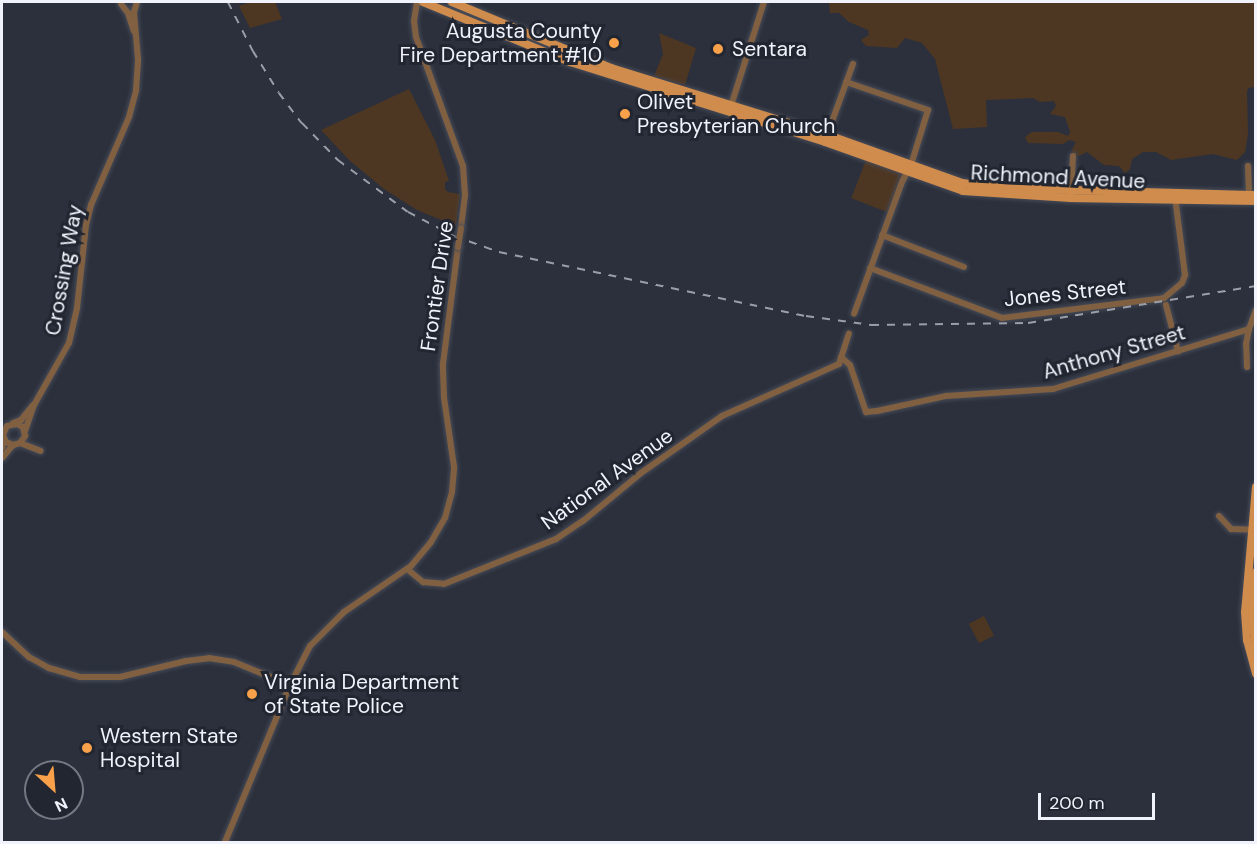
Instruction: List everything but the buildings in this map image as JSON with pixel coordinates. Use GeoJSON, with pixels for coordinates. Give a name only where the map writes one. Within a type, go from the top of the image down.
{"type":"FeatureCollection","features":[{"type":"Feature","properties":{"kind":"main road","name":"Richmond Avenue"},"geometry":{"type":"LineString","coordinates":[[423,2],[563,60],[826,138],[909,169],[974,185],[1071,194],[1252,198]]}},
{"type":"Feature","properties":{"kind":"main road","name":"Richmond Avenue"},"geometry":{"type":"LineString","coordinates":[[452,2],[611,68],[730,109]]}},
{"type":"Feature","properties":{"kind":"main road"},"geometry":{"type":"LineString","coordinates":[[1256,487],[1245,623],[1248,649],[1256,674]]}},
{"type":"Feature","properties":{"kind":"main road"},"geometry":{"type":"LineString","coordinates":[[1256,572],[1252,618],[1256,647]]}},
{"type":"Feature","properties":{"kind":"street"},"geometry":{"type":"LineString","coordinates":[[120,3],[129,6],[137,2]]}},
{"type":"Feature","properties":{"kind":"street","name":"Crossing Way"},"geometry":{"type":"LineString","coordinates":[[3,434],[12,424],[21,420],[34,405],[64,354],[75,319],[86,225],[91,205],[129,117],[138,82],[134,32],[134,12],[137,2]]}},
{"type":"Feature","properties":{"kind":"street","name":"Frontier Drive"},"geometry":{"type":"LineString","coordinates":[[407,569],[426,550],[440,529],[453,488],[454,459],[442,372],[465,195],[463,166],[416,37],[414,21],[417,2]]}},
{"type":"Feature","properties":{"kind":"street"},"geometry":{"type":"LineString","coordinates":[[730,109],[764,2]]}},
{"type":"Feature","properties":{"kind":"street","name":"Crossing Way"},"geometry":{"type":"LineString","coordinates":[[120,3],[128,13],[134,32]]}},
{"type":"Feature","properties":{"kind":"street"},"geometry":{"type":"LineString","coordinates":[[826,138],[853,64]]}},
{"type":"Feature","properties":{"kind":"street"},"geometry":{"type":"LineString","coordinates":[[846,82],[928,110],[909,169],[882,235],[854,314]]}},
{"type":"Feature","properties":{"kind":"street"},"geometry":{"type":"LineString","coordinates":[[1071,194],[1072,156]]}},
{"type":"Feature","properties":{"kind":"street"},"geometry":{"type":"LineString","coordinates":[[1248,166],[1252,198]]}},
{"type":"Feature","properties":{"kind":"street","name":"Jones Street"},"geometry":{"type":"LineString","coordinates":[[870,268],[1000,318],[1164,298],[1182,283],[1185,275],[1175,197]]}},
{"type":"Feature","properties":{"kind":"street"},"geometry":{"type":"LineString","coordinates":[[882,235],[964,267]]}},
{"type":"Feature","properties":{"kind":"street"},"geometry":{"type":"LineString","coordinates":[[1166,305],[1178,351]]}},
{"type":"Feature","properties":{"kind":"street"},"geometry":{"type":"LineString","coordinates":[[1247,367],[1246,344],[1256,310]]}},
{"type":"Feature","properties":{"kind":"street","name":"Anthony Street"},"geometry":{"type":"LineString","coordinates":[[842,357],[850,366],[866,412],[946,396],[1045,391],[1249,329]]}},
{"type":"Feature","properties":{"kind":"street"},"geometry":{"type":"LineString","coordinates":[[842,357],[849,334]]}},
{"type":"Feature","properties":{"kind":"street","name":"National Avenue"},"geometry":{"type":"LineString","coordinates":[[407,569],[423,582],[444,584],[556,539],[583,522],[641,473],[722,416],[839,364],[842,357]]}},
{"type":"Feature","properties":{"kind":"street","name":"Crossing Way"},"geometry":{"type":"LineString","coordinates":[[2,458],[25,433],[34,405]]}},
{"type":"Feature","properties":{"kind":"street"},"geometry":{"type":"LineString","coordinates":[[2,423],[20,425],[41,452],[17,444],[3,434]]}},
{"type":"Feature","properties":{"kind":"street"},"geometry":{"type":"LineString","coordinates":[[2,448],[3,434]]}},
{"type":"Feature","properties":{"kind":"street"},"geometry":{"type":"LineString","coordinates":[[1219,516],[1231,529],[1254,530]]}},
{"type":"Feature","properties":{"kind":"street"},"geometry":{"type":"LineString","coordinates":[[225,843],[305,654],[329,625],[348,609],[407,569]]}},
{"type":"Feature","properties":{"kind":"street"},"geometry":{"type":"LineString","coordinates":[[2,632],[29,657],[49,668],[80,677],[120,677],[192,660],[215,659],[234,662],[290,685]]}},
{"type":"Feature","properties":{"kind":"shaded area"},"geometry":{"type":"Polygon","coordinates":[[[250,2],[275,2],[282,19],[250,28],[239,6],[250,2]]]}},
{"type":"Feature","properties":{"kind":"shaded area"},"geometry":{"type":"Polygon","coordinates":[[[829,2],[1255,2],[1255,87],[1248,88],[1247,92],[1248,134],[1245,152],[1237,160],[1213,154],[1171,160],[1156,152],[1143,152],[1132,159],[1130,169],[1125,173],[1119,166],[1104,165],[1087,152],[1079,156],[1071,152],[1076,142],[1069,140],[1063,144],[1028,143],[1025,137],[1032,132],[1058,132],[1068,136],[1070,132],[1065,117],[1050,114],[1056,106],[1054,101],[1040,102],[1033,98],[986,100],[987,127],[953,129],[935,59],[922,43],[905,38],[897,48],[866,46],[861,40],[869,35],[868,30],[849,22],[839,13],[830,13],[829,2]]]}},
{"type":"Feature","properties":{"kind":"shaded area"},"geometry":{"type":"Polygon","coordinates":[[[659,33],[696,48],[685,85],[654,76],[663,54],[659,33]]]}},
{"type":"Feature","properties":{"kind":"shaded area"},"geometry":{"type":"Polygon","coordinates":[[[409,89],[435,140],[449,181],[445,182],[445,189],[448,192],[460,194],[456,226],[417,210],[384,189],[350,161],[321,130],[409,89]]]}},
{"type":"Feature","properties":{"kind":"shaded area"},"geometry":{"type":"Polygon","coordinates":[[[866,160],[902,174],[888,212],[851,198],[866,160]]]}},
{"type":"Feature","properties":{"kind":"shaded area"},"geometry":{"type":"Polygon","coordinates":[[[984,616],[994,636],[979,643],[969,624],[984,616]]]}},
{"type":"Feature","properties":{"kind":"railway"},"geometry":{"type":"LineString","coordinates":[[228,2],[253,51],[279,93],[302,123],[338,160],[408,212],[454,236],[499,252],[806,316],[871,325],[1028,323],[1256,286]]}},
{"type":"Feature","properties":{"kind":"place","name":"Augusta County Fire Department #10"},"geometry":{"type":"Point","coordinates":[614,43]}},
{"type":"Feature","properties":{"kind":"place","name":"Sentara"},"geometry":{"type":"Point","coordinates":[718,49]}},
{"type":"Feature","properties":{"kind":"place","name":"Olivet Presbyterian Church"},"geometry":{"type":"Point","coordinates":[625,114]}},
{"type":"Feature","properties":{"kind":"place","name":"Virginia Department of State Police"},"geometry":{"type":"Point","coordinates":[252,694]}},
{"type":"Feature","properties":{"kind":"place","name":"Western State Hospital"},"geometry":{"type":"Point","coordinates":[87,748]}}]}
